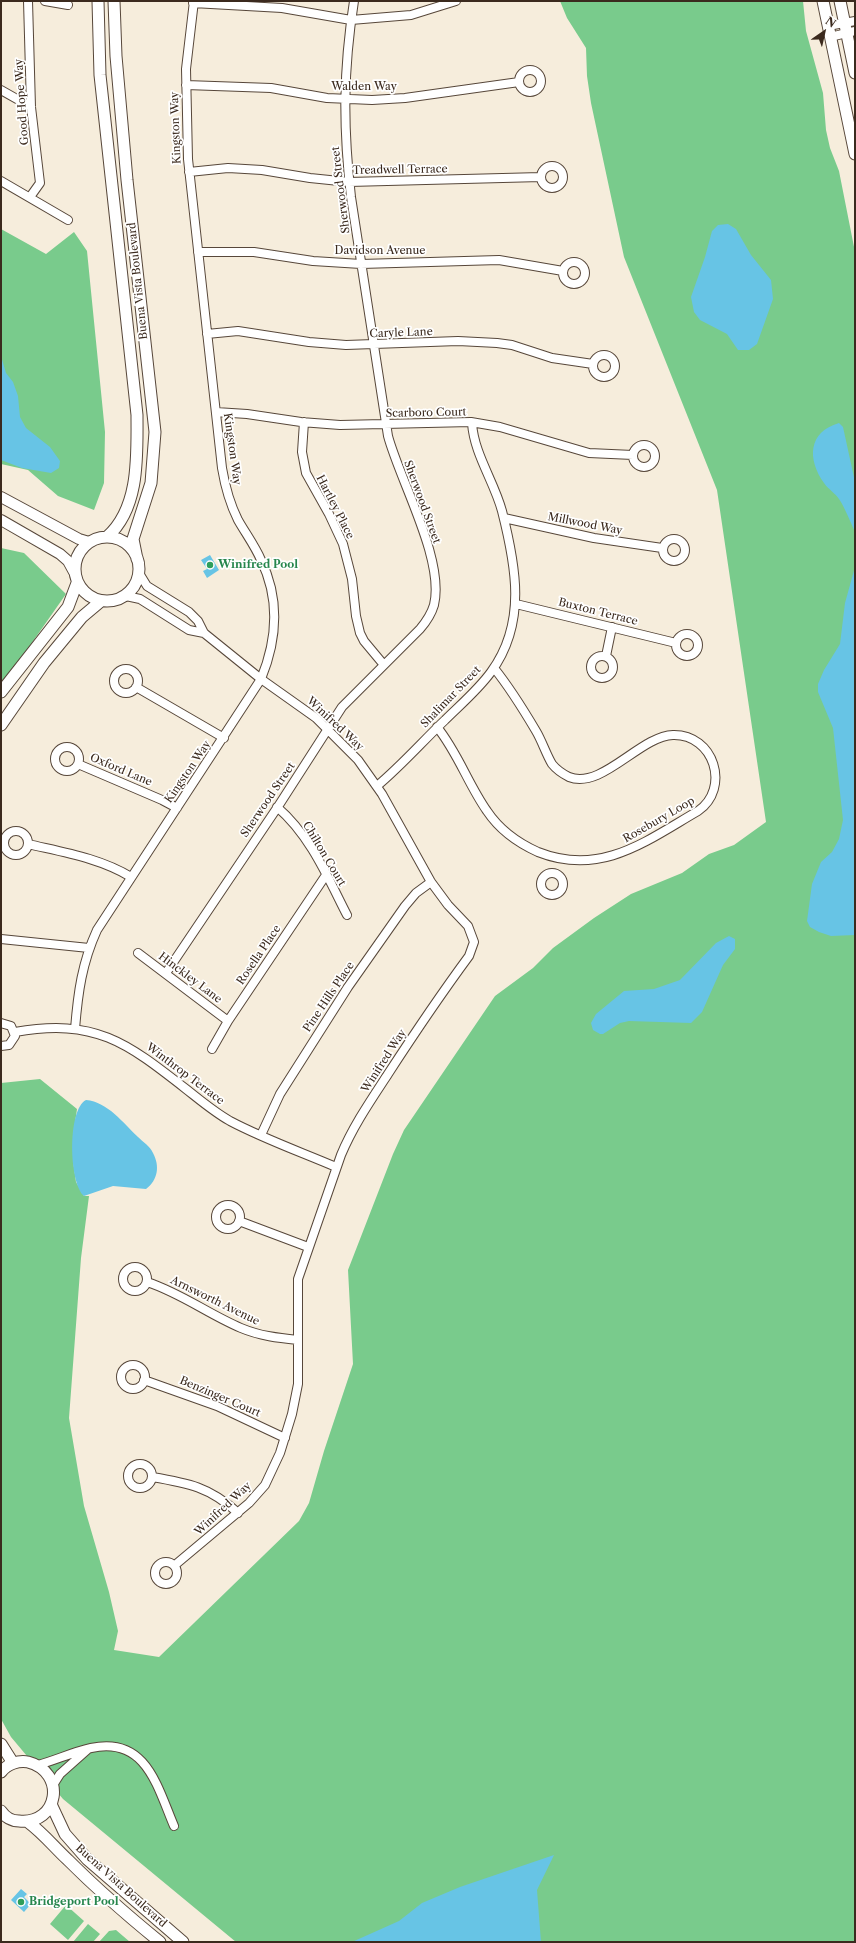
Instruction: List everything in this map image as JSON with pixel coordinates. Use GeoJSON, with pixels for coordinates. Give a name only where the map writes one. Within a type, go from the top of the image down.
{"type":"FeatureCollection","features":[{"type":"Feature","properties":{"kind":"main road","name":"Buena Vista Boulevard"},"geometry":{"type":"LineString","coordinates":[[98,1],[100,74],[137,415],[137,458],[131,496],[123,519],[115,530],[107,537]]}},
{"type":"Feature","properties":{"kind":"main road","name":"Buena Vista Boulevard"},"geometry":{"type":"LineString","coordinates":[[114,1],[116,56],[126,165],[155,432],[151,483],[133,539],[139,573]]}},
{"type":"Feature","properties":{"kind":"main road"},"geometry":{"type":"LineString","coordinates":[[822,1],[855,154]]}},
{"type":"Feature","properties":{"kind":"main road"},"geometry":{"type":"LineString","coordinates":[[840,1],[850,27],[855,72]]}},
{"type":"Feature","properties":{"kind":"main road","name":"Buena Vista Boulevard"},"geometry":{"type":"LineString","coordinates":[[107,537],[117,538],[126,543],[133,550],[137,559]]}},
{"type":"Feature","properties":{"kind":"main road"},"geometry":{"type":"LineString","coordinates":[[107,537],[98,538],[89,542],[78,555],[74,572],[77,583],[83,592],[91,598],[101,601],[118,600],[126,596],[132,589],[139,573]]}},
{"type":"Feature","properties":{"kind":"main road"},"geometry":{"type":"LineString","coordinates":[[1,692],[68,607],[77,583]]}},
{"type":"Feature","properties":{"kind":"main road"},"geometry":{"type":"LineString","coordinates":[[1,725],[44,664],[82,618],[101,601]]}},
{"type":"Feature","properties":{"kind":"main road"},"geometry":{"type":"LineString","coordinates":[[1,1744],[14,1763]]}},
{"type":"Feature","properties":{"kind":"main road"},"geometry":{"type":"LineString","coordinates":[[1,1772],[14,1763],[26,1761],[38,1765],[48,1773],[53,1785],[54,1795],[52,1804],[42,1816],[28,1822],[15,1821],[2,1814]]}},
{"type":"Feature","properties":{"kind":"main road","name":"Buena Vista Boulevard"},"geometry":{"type":"LineString","coordinates":[[52,1804],[65,1834],[87,1859],[184,1942]]}},
{"type":"Feature","properties":{"kind":"main road","name":"Buena Vista Boulevard"},"geometry":{"type":"LineString","coordinates":[[28,1822],[44,1834],[77,1869],[160,1942]]}},
{"type":"Feature","properties":{"kind":"street","name":"Good Hope Way"},"geometry":{"type":"LineString","coordinates":[[28,1],[32,107],[40,183],[30,197]]}},
{"type":"Feature","properties":{"kind":"street"},"geometry":{"type":"LineString","coordinates":[[45,1],[68,5]]}},
{"type":"Feature","properties":{"kind":"street","name":"Sherwood Street"},"geometry":{"type":"LineString","coordinates":[[166,973],[348,701],[413,637],[427,621],[433,609],[435,595],[428,546],[416,510],[397,466],[386,425],[349,182],[344,100],[345,72],[354,1]]}},
{"type":"Feature","properties":{"kind":"street"},"geometry":{"type":"LineString","coordinates":[[194,2],[282,8],[351,20],[411,15],[456,1]]}},
{"type":"Feature","properties":{"kind":"street","name":"Kingston Way"},"geometry":{"type":"LineString","coordinates":[[75,1028],[78,991],[89,948],[97,930],[224,738],[261,679],[270,658],[274,631],[275,619],[272,590],[262,561],[238,519],[226,487],[216,412],[189,172],[186,85],[194,2]]}},
{"type":"Feature","properties":{"kind":"street"},"geometry":{"type":"LineString","coordinates":[[829,32],[850,27]]}},
{"type":"Feature","properties":{"kind":"street","name":"Walden Way"},"geometry":{"type":"LineString","coordinates":[[186,85],[271,88],[344,100],[398,98],[519,82]]}},
{"type":"Feature","properties":{"kind":"street"},"geometry":{"type":"LineString","coordinates":[[1,90],[32,107]]}},
{"type":"Feature","properties":{"kind":"street","name":"Treadwell Terrace"},"geometry":{"type":"LineString","coordinates":[[189,172],[228,168],[262,170],[310,178],[349,182],[541,177]]}},
{"type":"Feature","properties":{"kind":"street"},"geometry":{"type":"LineString","coordinates":[[1,181],[68,220]]}},
{"type":"Feature","properties":{"kind":"street","name":"Davidson Avenue"},"geometry":{"type":"LineString","coordinates":[[198,252],[254,252],[313,261],[362,264],[499,260],[563,271]]}},
{"type":"Feature","properties":{"kind":"street","name":"Caryle Lane"},"geometry":{"type":"LineString","coordinates":[[207,334],[238,331],[326,344],[458,341],[497,343],[512,345],[552,358],[593,364]]}},
{"type":"Feature","properties":{"kind":"street","name":"Scarboro Court"},"geometry":{"type":"LineString","coordinates":[[216,412],[247,414],[304,422],[340,425],[456,422],[472,423],[500,428],[589,453],[633,455]]}},
{"type":"Feature","properties":{"kind":"street","name":"Hartley Place"},"geometry":{"type":"LineString","coordinates":[[304,422],[302,452],[306,473],[329,514],[343,544],[352,579],[356,616],[360,633],[364,641],[384,665]]}},
{"type":"Feature","properties":{"kind":"street","name":"Shalimar Street"},"geometry":{"type":"LineString","coordinates":[[377,786],[482,683],[494,668],[510,636],[516,604],[514,568],[504,518],[496,492],[474,440],[472,423]]}},
{"type":"Feature","properties":{"kind":"street"},"geometry":{"type":"LineString","coordinates":[[1,496],[79,539],[89,542]]}},
{"type":"Feature","properties":{"kind":"street","name":"Millwood Way"},"geometry":{"type":"LineString","coordinates":[[504,518],[594,538],[662,548]]}},
{"type":"Feature","properties":{"kind":"street"},"geometry":{"type":"LineString","coordinates":[[1,520],[60,554],[68,561],[74,572]]}},
{"type":"Feature","properties":{"kind":"street"},"geometry":{"type":"LineString","coordinates":[[139,573],[147,586],[189,612],[198,621],[204,633]]}},
{"type":"Feature","properties":{"kind":"street"},"geometry":{"type":"LineString","coordinates":[[126,596],[140,599],[189,630],[204,633]]}},
{"type":"Feature","properties":{"kind":"street","name":"Buxton Terrace"},"geometry":{"type":"LineString","coordinates":[[516,604],[676,643]]}},
{"type":"Feature","properties":{"kind":"street"},"geometry":{"type":"LineString","coordinates":[[606,656],[612,627]]}},
{"type":"Feature","properties":{"kind":"street","name":"Winifred Way"},"geometry":{"type":"LineString","coordinates":[[175,1565],[238,1513],[249,1503],[264,1485],[285,1438],[297,1391],[298,1279],[336,1167],[348,1139],[367,1106],[473,949],[474,942],[468,926],[448,905],[431,882],[377,786],[358,760],[328,730],[298,705],[261,679],[204,633]]}},
{"type":"Feature","properties":{"kind":"street","name":"Rosebury Loop"},"geometry":{"type":"LineString","coordinates":[[437,727],[459,760],[481,802],[496,823],[521,843],[558,859],[586,860],[615,855],[627,851],[698,811],[704,807],[712,795],[716,780],[712,761],[708,753],[696,742],[681,736],[672,735],[656,741],[591,777],[584,779],[570,777],[552,764],[518,701],[494,668]]}},
{"type":"Feature","properties":{"kind":"street"},"geometry":{"type":"LineString","coordinates":[[136,687],[224,738]]}},
{"type":"Feature","properties":{"kind":"street","name":"Oxford Lane"},"geometry":{"type":"LineString","coordinates":[[78,764],[162,800],[177,808]]}},
{"type":"Feature","properties":{"kind":"street","name":"Chilton Court"},"geometry":{"type":"LineString","coordinates":[[277,808],[298,829],[326,875],[347,915]]}},
{"type":"Feature","properties":{"kind":"street"},"geometry":{"type":"LineString","coordinates":[[28,844],[96,862],[122,871],[131,877]]}},
{"type":"Feature","properties":{"kind":"street"},"geometry":{"type":"LineString","coordinates":[[555,873],[558,859]]}},
{"type":"Feature","properties":{"kind":"street","name":"Rosella Place"},"geometry":{"type":"LineString","coordinates":[[212,1049],[228,1021],[326,875]]}},
{"type":"Feature","properties":{"kind":"street","name":"Pine Hills Place"},"geometry":{"type":"LineString","coordinates":[[261,1135],[283,1088],[348,987],[405,906],[416,893],[431,882]]}},
{"type":"Feature","properties":{"kind":"street"},"geometry":{"type":"LineString","coordinates":[[1,939],[89,948]]}},
{"type":"Feature","properties":{"kind":"street","name":"Hinckley Lane"},"geometry":{"type":"LineString","coordinates":[[138,953],[228,1021]]}},
{"type":"Feature","properties":{"kind":"street"},"geometry":{"type":"LineString","coordinates":[[1,1023],[11,1026],[15,1032],[12,1043],[1,1046]]}},
{"type":"Feature","properties":{"kind":"street","name":"Winthrop Terrace"},"geometry":{"type":"LineString","coordinates":[[15,1032],[48,1028],[75,1028],[96,1033],[124,1043],[220,1114],[261,1135],[336,1167]]}},
{"type":"Feature","properties":{"kind":"street"},"geometry":{"type":"LineString","coordinates":[[239,1222],[308,1247]]}},
{"type":"Feature","properties":{"kind":"street","name":"Arnsworth Avenue"},"geometry":{"type":"LineString","coordinates":[[147,1282],[177,1293],[241,1328],[277,1338],[298,1340]]}},
{"type":"Feature","properties":{"kind":"street","name":"Benzinger Court"},"geometry":{"type":"LineString","coordinates":[[144,1380],[217,1406],[285,1438]]}},
{"type":"Feature","properties":{"kind":"street"},"geometry":{"type":"LineString","coordinates":[[152,1477],[201,1487],[220,1498],[238,1513]]}},
{"type":"Feature","properties":{"kind":"street"},"geometry":{"type":"LineString","coordinates":[[38,1765],[89,1749],[103,1746],[119,1747],[137,1756],[146,1765],[174,1826]]}},
{"type":"Feature","properties":{"kind":"street"},"geometry":{"type":"LineString","coordinates":[[53,1785],[60,1774],[89,1749]]}},
{"type":"Feature","properties":{"kind":"green space"},"geometry":{"type":"Polygon","coordinates":[[[560,1],[803,1],[806,31],[823,93],[826,130],[830,148],[839,171],[855,252],[855,1942],[236,1942],[63,1799],[11,1737],[1,1719],[1,1083],[40,1079],[77,1109],[73,1137],[73,1160],[76,1182],[84,1196],[89,1196],[81,1258],[69,1418],[84,1506],[109,1592],[118,1631],[114,1650],[159,1657],[299,1521],[309,1503],[324,1451],[353,1364],[348,1270],[393,1154],[404,1130],[495,996],[533,968],[553,948],[594,918],[631,894],[682,873],[709,854],[734,845],[766,822],[717,490],[624,257],[591,103],[587,76],[586,48],[567,18],[560,1]]]}},
{"type":"Feature","properties":{"kind":"green space"},"geometry":{"type":"Polygon","coordinates":[[[1,229],[46,254],[74,232],[87,251],[105,432],[104,483],[94,510],[58,496],[28,470],[1,464],[1,229]]]}},
{"type":"Feature","properties":{"kind":"green space"},"geometry":{"type":"Polygon","coordinates":[[[1,548],[24,553],[66,594],[1,687],[1,548]]]}},
{"type":"Feature","properties":{"kind":"green space"},"geometry":{"type":"Polygon","coordinates":[[[66,1905],[84,1921],[68,1940],[50,1924],[66,1905]]]}},
{"type":"Feature","properties":{"kind":"green space"},"geometry":{"type":"Polygon","coordinates":[[[88,1924],[100,1934],[93,1942],[73,1942],[88,1924]]]}},
{"type":"Feature","properties":{"kind":"green space"},"geometry":{"type":"Polygon","coordinates":[[[116,1930],[130,1942],[99,1942],[109,1931],[116,1930]]]}},
{"type":"Feature","properties":{"kind":"water"},"geometry":{"type":"Polygon","coordinates":[[[728,224],[736,229],[751,255],[771,280],[773,299],[757,344],[749,350],[738,350],[727,334],[700,320],[694,312],[691,297],[705,257],[712,231],[718,225],[728,224]]]}},
{"type":"Feature","properties":{"kind":"water"},"geometry":{"type":"Polygon","coordinates":[[[1,356],[6,373],[13,382],[18,396],[20,417],[26,428],[50,447],[60,461],[59,468],[51,473],[22,468],[1,460],[1,356]]]}},
{"type":"Feature","properties":{"kind":"water"},"geometry":{"type":"Polygon","coordinates":[[[839,423],[843,427],[855,482],[855,532],[841,502],[818,474],[813,456],[816,440],[821,433],[829,427],[839,423]]]}},
{"type":"Feature","properties":{"kind":"water","name":"Winifred Pool"},"geometry":{"type":"Polygon","coordinates":[[[210,555],[219,570],[207,578],[203,571],[207,569],[201,560],[210,555]]]}},
{"type":"Feature","properties":{"kind":"water"},"geometry":{"type":"Polygon","coordinates":[[[855,567],[855,935],[831,936],[810,927],[807,921],[812,884],[821,862],[832,852],[839,839],[843,820],[833,728],[818,692],[818,684],[824,670],[840,644],[845,603],[855,567]]]}},
{"type":"Feature","properties":{"kind":"water"},"geometry":{"type":"Polygon","coordinates":[[[729,936],[735,939],[735,949],[723,965],[702,1012],[691,1023],[629,1021],[620,1023],[603,1034],[593,1030],[591,1023],[596,1014],[624,991],[654,989],[680,980],[716,943],[729,936]]]}},
{"type":"Feature","properties":{"kind":"water"},"geometry":{"type":"Polygon","coordinates":[[[86,1100],[101,1105],[115,1114],[152,1151],[157,1163],[157,1172],[153,1181],[146,1189],[113,1186],[84,1196],[79,1189],[73,1163],[73,1131],[80,1106],[86,1100]]]}},
{"type":"Feature","properties":{"kind":"water"},"geometry":{"type":"Polygon","coordinates":[[[554,1855],[537,1890],[541,1942],[352,1942],[399,1921],[422,1903],[460,1887],[554,1855]]]}},
{"type":"Feature","properties":{"kind":"water","name":"Bridgeport Pool"},"geometry":{"type":"Polygon","coordinates":[[[21,1889],[27,1894],[24,1897],[31,1904],[24,1912],[11,1900],[21,1889]]]}},
{"type":"Feature","properties":{"kind":"place","name":"Winifred Pool"},"geometry":{"type":"Point","coordinates":[210,565]}},
{"type":"Feature","properties":{"kind":"place","name":"Bridgeport Pool"},"geometry":{"type":"Point","coordinates":[21,1902]}}]}
